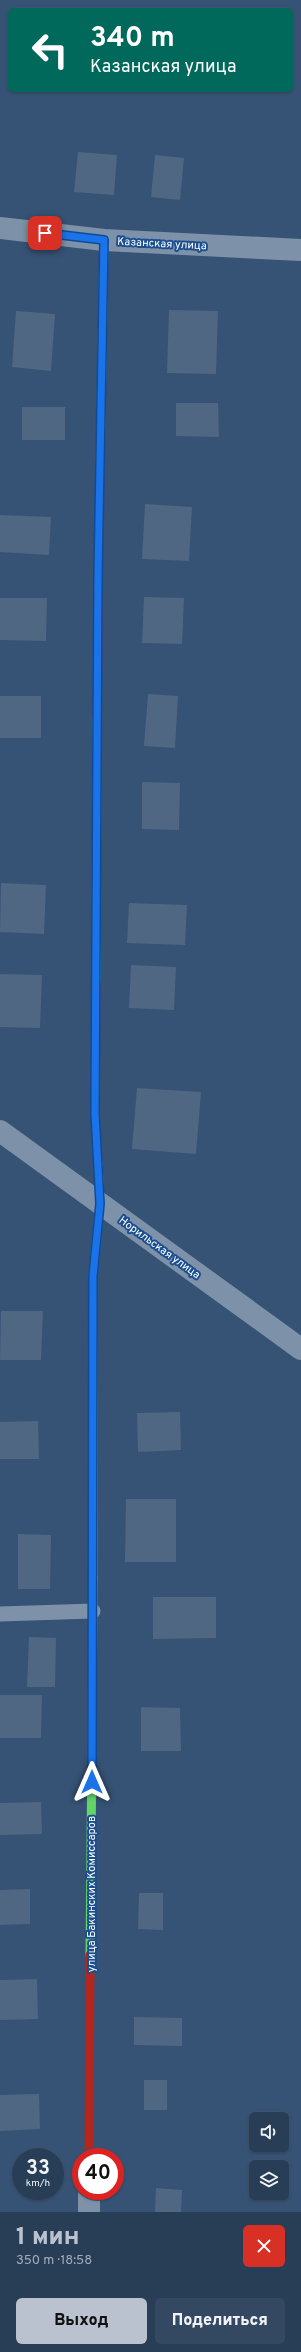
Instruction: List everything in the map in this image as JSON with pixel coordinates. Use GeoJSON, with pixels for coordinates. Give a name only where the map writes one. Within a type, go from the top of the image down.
{"type":"FeatureCollection","features":[{"type":"Feature","properties":{"kind":"street","name":"Казанская улица"},"geometry":{"type":"LineString","coordinates":[[0,228],[104,240],[301,250]]}},
{"type":"Feature","properties":{"kind":"street","name":"улица Бакинских Комиссаров"},"geometry":{"type":"LineString","coordinates":[[90,2148],[93,1276],[100,1204],[95,1105],[98,584],[104,240]]}},
{"type":"Feature","properties":{"kind":"street","name":"Норильская улица"},"geometry":{"type":"LineString","coordinates":[[0,1131],[301,1349]]}},
{"type":"Feature","properties":{"kind":"street"},"geometry":{"type":"LineString","coordinates":[[89,2200],[89,2212]]}},
{"type":"Feature","properties":{"kind":"lane"},"geometry":{"type":"LineString","coordinates":[[0,1614],[93,1611]]}},
{"type":"Feature","properties":{"kind":"building"},"geometry":{"type":"Polygon","coordinates":[[[78,152],[117,155],[114,195],[74,192],[78,152]]]}},
{"type":"Feature","properties":{"kind":"building"},"geometry":{"type":"Polygon","coordinates":[[[155,155],[184,158],[180,200],[151,197],[155,155]]]}},
{"type":"Feature","properties":{"kind":"building"},"geometry":{"type":"Polygon","coordinates":[[[169,310],[218,311],[216,374],[167,373],[169,310]]]}},
{"type":"Feature","properties":{"kind":"building"},"geometry":{"type":"Polygon","coordinates":[[[16,311],[55,314],[51,371],[12,367],[16,311]]]}},
{"type":"Feature","properties":{"kind":"building"},"geometry":{"type":"Polygon","coordinates":[[[176,403],[218,403],[219,437],[176,436],[176,403]]]}},
{"type":"Feature","properties":{"kind":"building"},"geometry":{"type":"Polygon","coordinates":[[[22,407],[65,407],[65,440],[22,440],[22,407]]]}},
{"type":"Feature","properties":{"kind":"building"},"geometry":{"type":"Polygon","coordinates":[[[145,504],[192,507],[189,561],[142,559],[145,504]]]}},
{"type":"Feature","properties":{"kind":"building"},"geometry":{"type":"Polygon","coordinates":[[[0,515],[51,517],[49,555],[0,552],[0,515]]]}},
{"type":"Feature","properties":{"kind":"building"},"geometry":{"type":"Polygon","coordinates":[[[144,597],[184,598],[182,644],[142,643],[144,597]]]}},
{"type":"Feature","properties":{"kind":"building"},"geometry":{"type":"Polygon","coordinates":[[[0,598],[47,598],[46,641],[0,640],[0,598]]]}},
{"type":"Feature","properties":{"kind":"building"},"geometry":{"type":"Polygon","coordinates":[[[148,694],[178,696],[175,748],[144,746],[148,694]]]}},
{"type":"Feature","properties":{"kind":"building"},"geometry":{"type":"Polygon","coordinates":[[[0,696],[41,696],[41,738],[0,738],[0,696]]]}},
{"type":"Feature","properties":{"kind":"building"},"geometry":{"type":"Polygon","coordinates":[[[142,782],[180,783],[179,830],[142,829],[142,782]]]}},
{"type":"Feature","properties":{"kind":"building"},"geometry":{"type":"Polygon","coordinates":[[[1,883],[46,885],[44,934],[0,932],[1,883]]]}},
{"type":"Feature","properties":{"kind":"building"},"geometry":{"type":"Polygon","coordinates":[[[129,903],[187,905],[185,945],[127,943],[129,903]]]}},
{"type":"Feature","properties":{"kind":"building"},"geometry":{"type":"Polygon","coordinates":[[[131,965],[176,967],[174,1010],[129,1008],[131,965]]]}},
{"type":"Feature","properties":{"kind":"building"},"geometry":{"type":"Polygon","coordinates":[[[0,974],[42,975],[40,1028],[0,1027],[0,974]]]}},
{"type":"Feature","properties":{"kind":"building"},"geometry":{"type":"Polygon","coordinates":[[[137,1088],[201,1092],[196,1154],[132,1149],[137,1088]]]}},
{"type":"Feature","properties":{"kind":"building"},"geometry":{"type":"Polygon","coordinates":[[[1,1311],[43,1311],[41,1360],[0,1360],[1,1311]]]}},
{"type":"Feature","properties":{"kind":"building"},"geometry":{"type":"Polygon","coordinates":[[[180,1412],[181,1450],[138,1452],[137,1413],[180,1412]]]}},
{"type":"Feature","properties":{"kind":"building"},"geometry":{"type":"Polygon","coordinates":[[[38,1421],[39,1459],[0,1459],[0,1422],[38,1421]]]}},
{"type":"Feature","properties":{"kind":"building"},"geometry":{"type":"Polygon","coordinates":[[[126,1499],[176,1499],[176,1562],[125,1562],[126,1499]]]}},
{"type":"Feature","properties":{"kind":"building"},"geometry":{"type":"Polygon","coordinates":[[[18,1534],[51,1535],[50,1589],[18,1589],[18,1534]]]}},
{"type":"Feature","properties":{"kind":"building"},"geometry":{"type":"Polygon","coordinates":[[[153,1597],[216,1597],[216,1638],[153,1639],[153,1597]]]}},
{"type":"Feature","properties":{"kind":"building"},"geometry":{"type":"Polygon","coordinates":[[[29,1637],[56,1638],[55,1687],[27,1687],[29,1637]]]}},
{"type":"Feature","properties":{"kind":"building"},"geometry":{"type":"Polygon","coordinates":[[[0,1695],[42,1695],[41,1738],[0,1738],[0,1695]]]}},
{"type":"Feature","properties":{"kind":"building"},"geometry":{"type":"Polygon","coordinates":[[[141,1707],[180,1708],[181,1751],[141,1751],[141,1707]]]}},
{"type":"Feature","properties":{"kind":"building"},"geometry":{"type":"Polygon","coordinates":[[[41,1802],[42,1834],[0,1835],[0,1803],[41,1802]]]}},
{"type":"Feature","properties":{"kind":"building"},"geometry":{"type":"Polygon","coordinates":[[[30,1889],[30,1924],[0,1925],[0,1890],[30,1889]]]}},
{"type":"Feature","properties":{"kind":"building"},"geometry":{"type":"Polygon","coordinates":[[[139,1893],[163,1893],[163,1930],[138,1929],[139,1893]]]}},
{"type":"Feature","properties":{"kind":"building"},"geometry":{"type":"Polygon","coordinates":[[[37,1979],[38,2019],[0,2020],[0,1980],[37,1979]]]}},
{"type":"Feature","properties":{"kind":"building"},"geometry":{"type":"Polygon","coordinates":[[[134,2017],[182,2018],[182,2046],[134,2045],[134,2017]]]}},
{"type":"Feature","properties":{"kind":"building"},"geometry":{"type":"Polygon","coordinates":[[[144,2080],[167,2080],[167,2110],[144,2110],[144,2080]]]}},
{"type":"Feature","properties":{"kind":"building"},"geometry":{"type":"Polygon","coordinates":[[[39,2094],[40,2129],[0,2131],[0,2095],[39,2094]]]}},
{"type":"Feature","properties":{"kind":"building"},"geometry":{"type":"Polygon","coordinates":[[[156,2188],[182,2190],[181,2212],[155,2212],[156,2188]]]}},
{"type":"Feature","properties":{"kind":"traffic: fast"},"geometry":{"type":"LineString","coordinates":[[100,471],[104,240]]}},
{"type":"Feature","properties":{"kind":"traffic: fast"},"geometry":{"type":"LineString","coordinates":[[96,983],[97,718]]}},
{"type":"Feature","properties":{"kind":"traffic: fast"},"geometry":{"type":"LineString","coordinates":[[93,1578],[93,1276],[100,1204],[98,1162]]}},
{"type":"Feature","properties":{"kind":"traffic: fast"},"geometry":{"type":"LineString","coordinates":[[90,1955],[92,1741]]}},
{"type":"Feature","properties":{"kind":"traffic: slow"},"geometry":{"type":"LineString","coordinates":[[92,1741],[93,1578]]}},
{"type":"Feature","properties":{"kind":"traffic: jam"},"geometry":{"type":"LineString","coordinates":[[97,718],[100,471]]}},
{"type":"Feature","properties":{"kind":"traffic: jam"},"geometry":{"type":"LineString","coordinates":[[96,983],[95,1113],[98,1162]]}},
{"type":"Feature","properties":{"kind":"traffic: jam"},"geometry":{"type":"LineString","coordinates":[[89,2148],[90,1955]]}},
{"type":"Feature","properties":{"kind":"route"},"geometry":{"type":"LineString","coordinates":[[45,233],[104,240],[98,576],[95,1113],[100,1204],[93,1276],[92,1782]]}}]}
